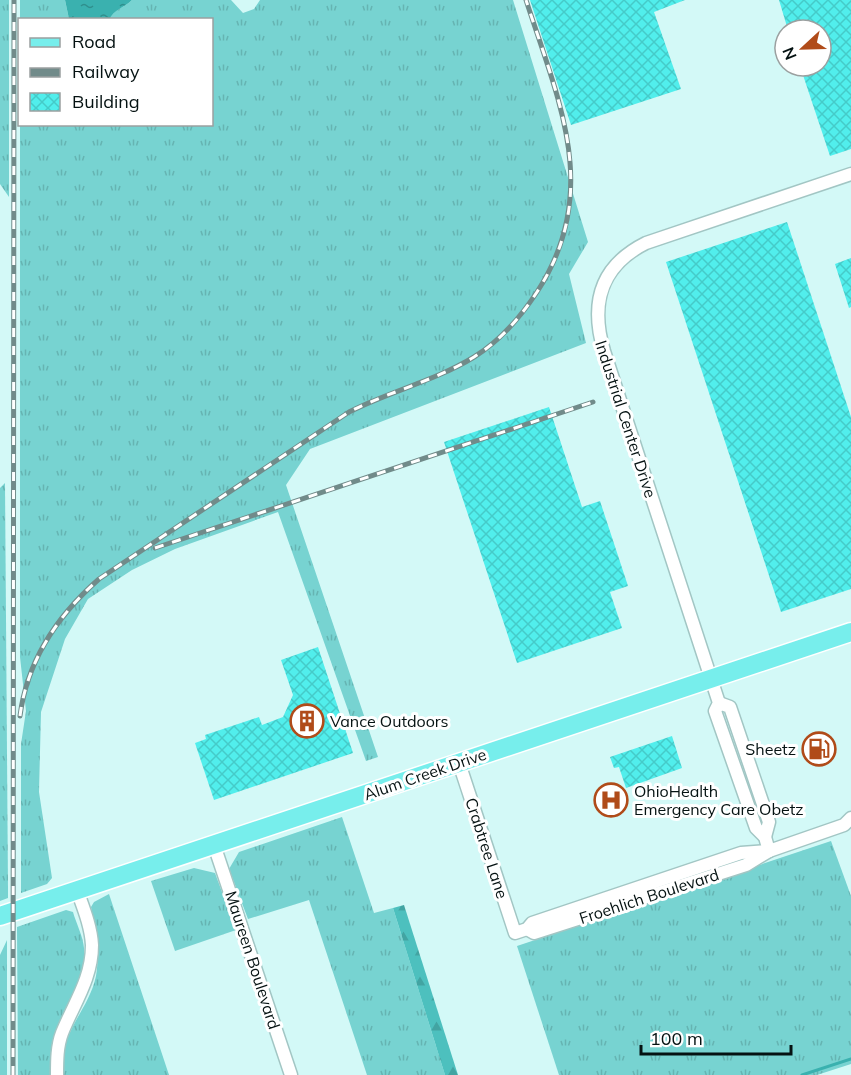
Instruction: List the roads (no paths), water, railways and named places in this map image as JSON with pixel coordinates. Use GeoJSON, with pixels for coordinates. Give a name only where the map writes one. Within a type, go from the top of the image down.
{"type":"FeatureCollection","features":[{"type":"Feature","properties":{"kind":"main road","name":"Alum Creek Drive"},"geometry":{"type":"LineString","coordinates":[[0,916],[851,632]]}},
{"type":"Feature","properties":{"kind":"street","name":"Industrial Center Drive"},"geometry":{"type":"LineString","coordinates":[[769,850],[765,837],[756,828],[743,793],[716,711],[719,703],[598,332],[599,296],[616,264],[630,251],[645,243],[851,174]]}},
{"type":"Feature","properties":{"kind":"street","name":"Crabtree Lane"},"geometry":{"type":"LineString","coordinates":[[459,763],[521,931]]}},
{"type":"Feature","properties":{"kind":"street","name":"Froehlich Boulevard"},"geometry":{"type":"LineString","coordinates":[[521,931],[532,923],[741,853],[769,850],[849,823]]}},
{"type":"Feature","properties":{"kind":"street","name":"Maureen Boulevard"},"geometry":{"type":"LineString","coordinates":[[214,845],[291,1075]]}},
{"type":"Feature","properties":{"kind":"street"},"geometry":{"type":"LineString","coordinates":[[57,1075],[57,1059],[62,1034],[86,984],[91,961],[90,935],[77,890]]}},
{"type":"Feature","properties":{"kind":"water"},"geometry":{"type":"Polygon","coordinates":[[[65,0],[132,0],[110,18],[69,18],[65,0]]]}},
{"type":"Feature","properties":{"kind":"waterway"},"geometry":{"type":"LineString","coordinates":[[802,1075],[851,1059]]}},
{"type":"Feature","properties":{"kind":"railway"},"geometry":{"type":"LineString","coordinates":[[13,1075],[14,0]]}},
{"type":"Feature","properties":{"kind":"railway"},"geometry":{"type":"LineString","coordinates":[[20,716],[30,676],[47,640],[70,608],[99,579],[349,412],[444,373],[474,357],[501,336],[530,302],[557,255],[567,219],[571,183],[568,147],[561,111],[526,0]]}},
{"type":"Feature","properties":{"kind":"railway"},"geometry":{"type":"LineString","coordinates":[[155,548],[593,402]]}},
{"type":"Feature","properties":{"kind":"place","name":"Vance Outdoors"},"geometry":{"type":"Point","coordinates":[307,721]}},
{"type":"Feature","properties":{"kind":"place","name":"Sheetz"},"geometry":{"type":"Point","coordinates":[819,749]}},
{"type":"Feature","properties":{"kind":"place","name":"OhioHealth Emergency Care Obetz"},"geometry":{"type":"Point","coordinates":[611,800]}}]}
